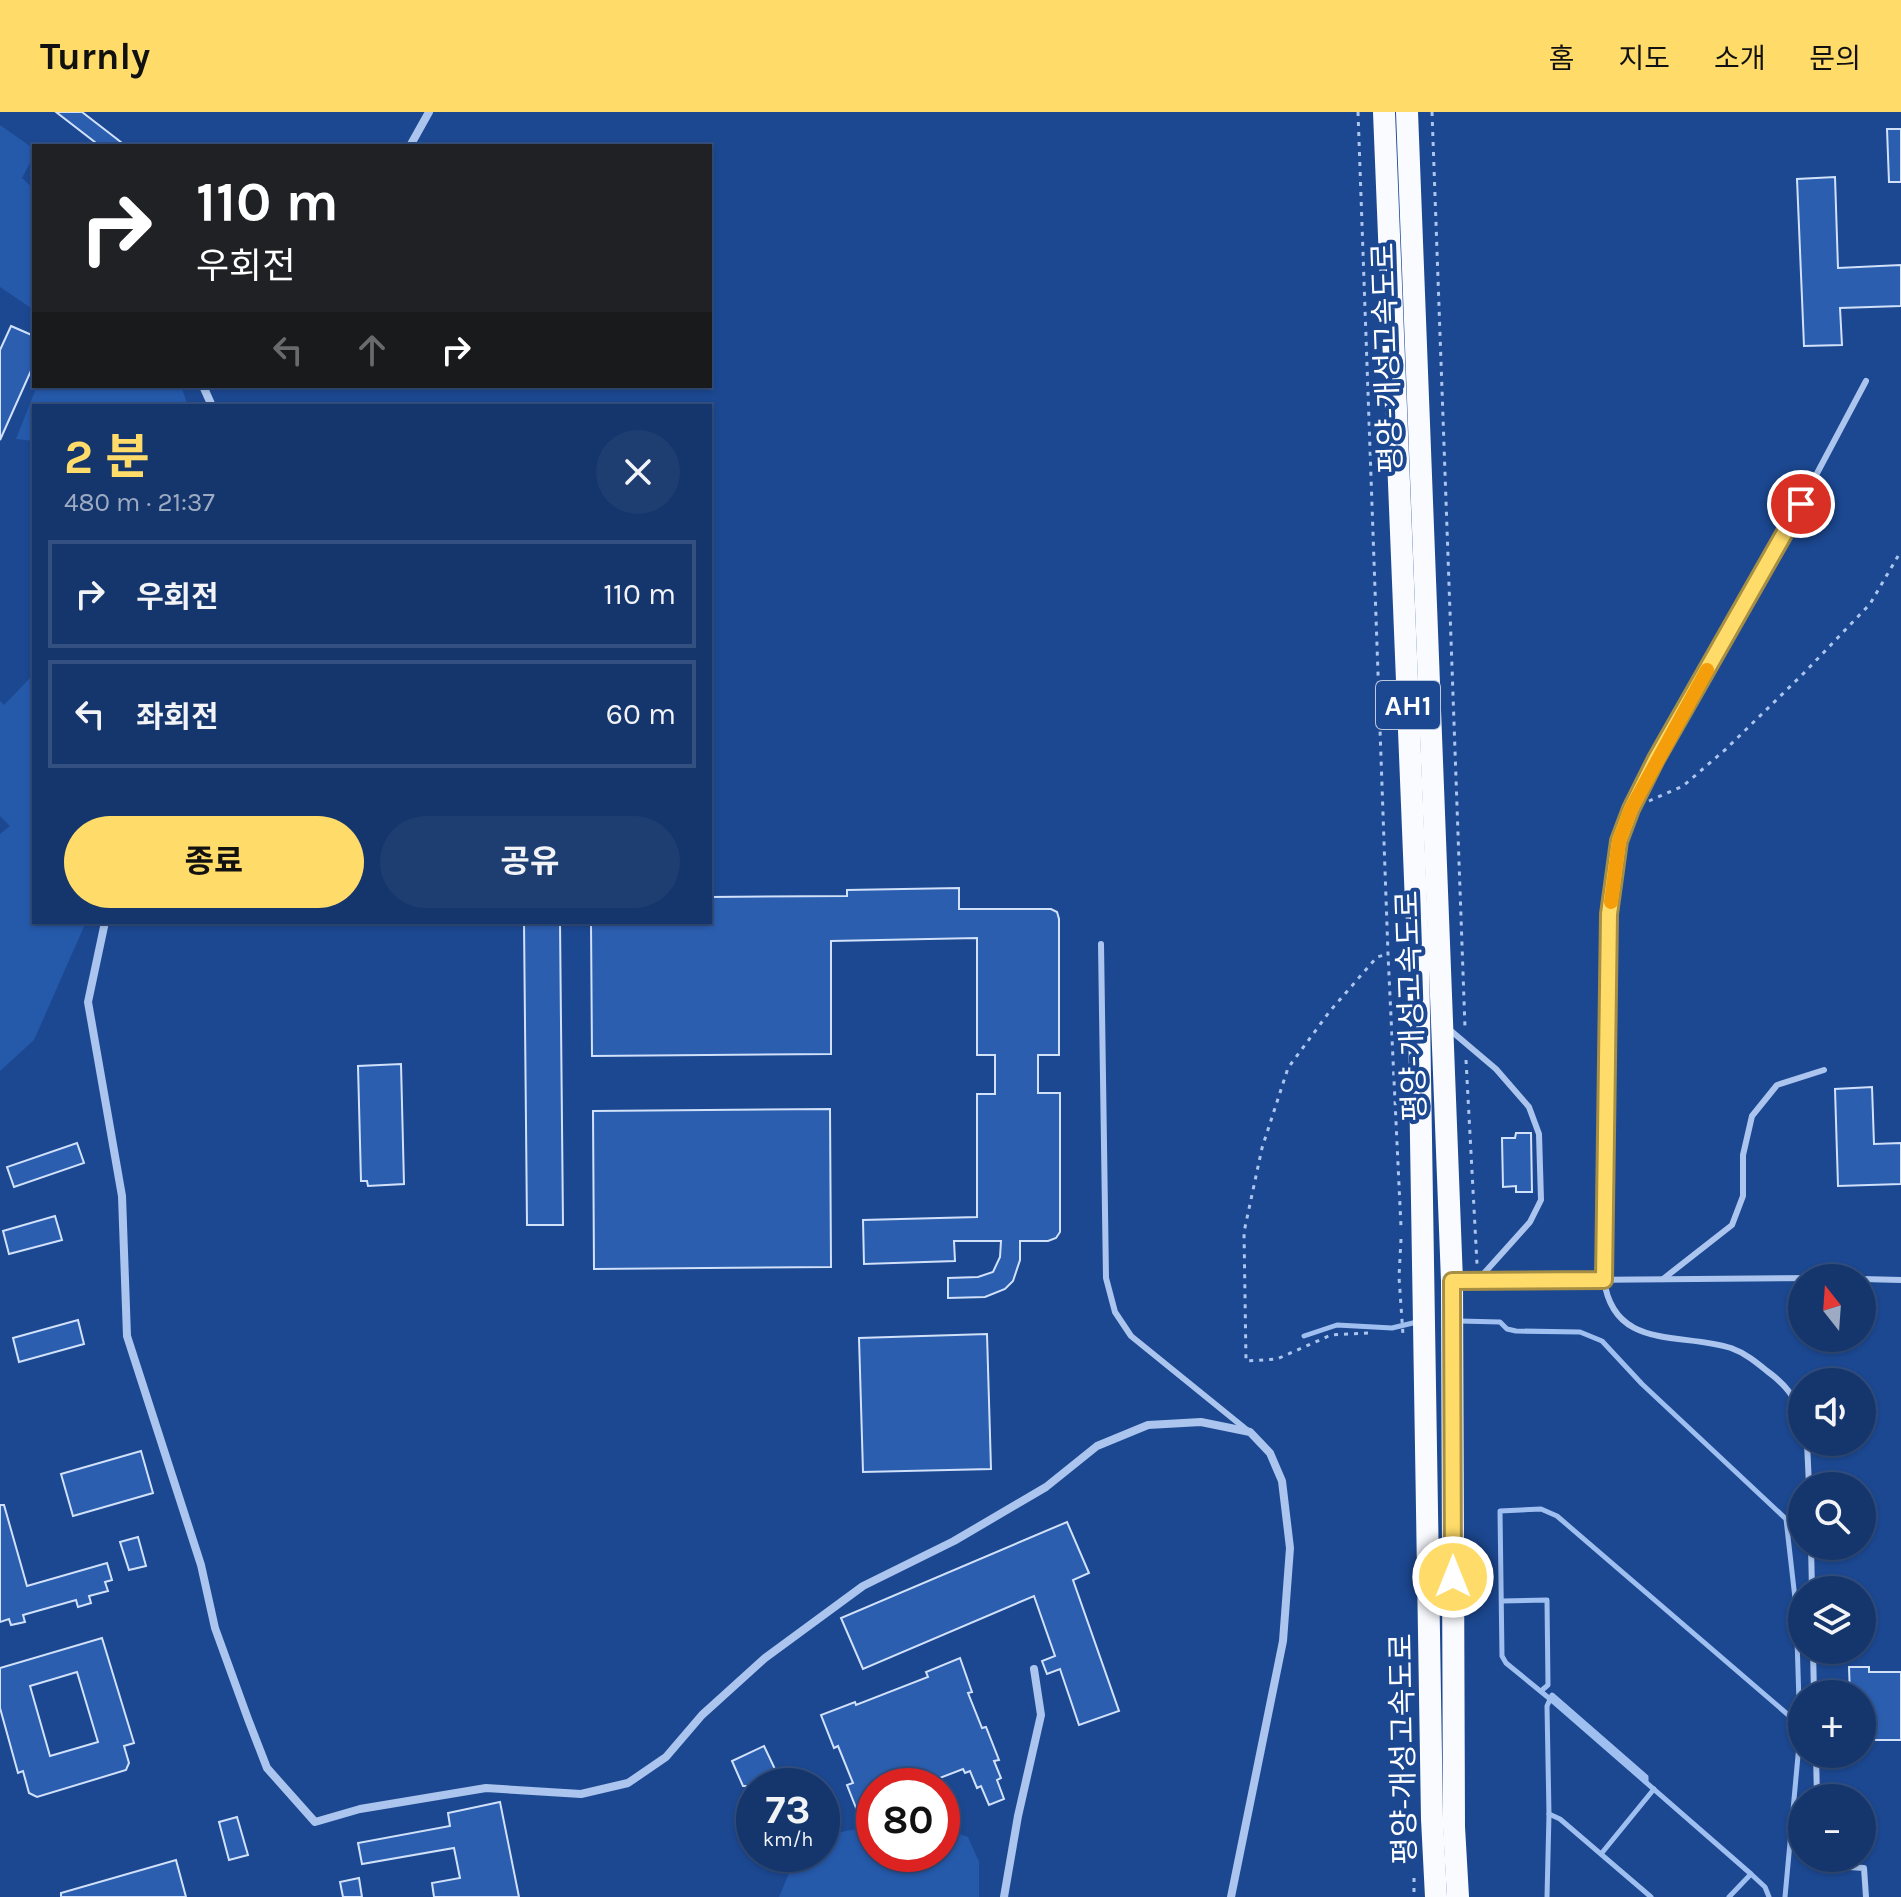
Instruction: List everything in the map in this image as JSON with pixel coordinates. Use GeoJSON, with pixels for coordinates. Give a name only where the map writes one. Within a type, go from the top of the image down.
{"type":"FeatureCollection","features":[{"type":"Feature","properties":{"kind":"highway","name":"평양-개성고속도로"},"geometry":{"type":"LineString","coordinates":[[1384,112],[1418,953],[1426,1297],[1432,1819],[1436,1897]]}},
{"type":"Feature","properties":{"kind":"highway","name":"평양-개성고속도로"},"geometry":{"type":"LineString","coordinates":[[1407,112],[1451,1288],[1454,1827],[1458,1897]]}},
{"type":"Feature","properties":{"kind":"street"},"geometry":{"type":"LineString","coordinates":[[411,144],[429,112]]}},
{"type":"Feature","properties":{"kind":"street"},"geometry":{"type":"LineString","coordinates":[[105,924],[88,1002],[122,1196],[127,1336],[201,1565],[215,1628],[248,1719],[267,1768],[315,1822],[360,1809],[486,1788],[581,1794],[628,1783],[666,1757],[702,1715],[797,1632],[863,1586],[954,1541],[1046,1487],[1097,1446],[1148,1425],[1201,1422],[1250,1432],[1270,1453],[1282,1481],[1290,1548],[1283,1641],[1231,1897]]}},
{"type":"Feature","properties":{"kind":"street"},"geometry":{"type":"LineString","coordinates":[[1004,1897],[1018,1816],[1041,1715],[1034,1669]]}},
{"type":"Feature","properties":{"kind":"lane"},"geometry":{"type":"LineString","coordinates":[[1788,1391],[1779,1380],[1747,1356],[1729,1348],[1654,1337],[1627,1324],[1611,1306],[1606,1294],[1609,914],[1619,841],[1631,809],[1656,759],[1771,560],[1866,381]]}},
{"type":"Feature","properties":{"kind":"lane"},"geometry":{"type":"LineString","coordinates":[[1101,944],[1106,1278],[1110,1301],[1131,1336],[1250,1432]]}},
{"type":"Feature","properties":{"kind":"lane"},"geometry":{"type":"LineString","coordinates":[[1442,1023],[1496,1069],[1529,1107],[1539,1134],[1541,1200],[1530,1222],[1478,1280]]}},
{"type":"Feature","properties":{"kind":"lane"},"geometry":{"type":"LineString","coordinates":[[1663,1279],[1732,1225],[1743,1196],[1743,1155],[1752,1116],[1777,1085],[1824,1070]]}},
{"type":"Feature","properties":{"kind":"lane"},"geometry":{"type":"LineString","coordinates":[[1451,1288],[1478,1280],[1788,1278]]}},
{"type":"Feature","properties":{"kind":"lane"},"geometry":{"type":"LineString","coordinates":[[1876,1279],[1901,1280]]}},
{"type":"Feature","properties":{"kind":"lane"},"geometry":{"type":"LineString","coordinates":[[1864,1872],[1866,1897]]}},
{"type":"Feature","properties":{"kind":"path"},"geometry":{"type":"LineString","coordinates":[[1358,112],[1401,1235],[1402,1330]]}},
{"type":"Feature","properties":{"kind":"path"},"geometry":{"type":"LineString","coordinates":[[1432,112],[1465,1044],[1478,1280]]}},
{"type":"Feature","properties":{"kind":"path"},"geometry":{"type":"LineString","coordinates":[[1631,809],[1683,786],[1726,749],[1870,604],[1901,551]]}},
{"type":"Feature","properties":{"kind":"path"},"geometry":{"type":"LineString","coordinates":[[1368,1333],[1331,1335],[1277,1359],[1246,1361],[1244,1232],[1262,1148],[1288,1068],[1330,1011],[1377,957],[1388,954]]}},
{"type":"Feature","properties":{"kind":"shaded area"},"geometry":{"type":"Polygon","coordinates":[[[0,125],[32,148],[32,159],[22,178],[32,187],[32,309],[0,287],[0,125]]]}},
{"type":"Feature","properties":{"kind":"shaded area"},"geometry":{"type":"Polygon","coordinates":[[[36,388],[182,388],[187,404],[32,404],[32,441],[16,439],[36,388]]]}},
{"type":"Feature","properties":{"kind":"shaded area"},"geometry":{"type":"Polygon","coordinates":[[[32,676],[32,924],[85,924],[34,1040],[0,1071],[0,834],[10,826],[0,816],[0,701],[4,705],[32,676]]]}},
{"type":"Feature","properties":{"kind":"shaded area"},"geometry":{"type":"Polygon","coordinates":[[[856,1829],[856,1872],[960,1872],[960,1834],[968,1837],[979,1862],[979,1897],[779,1897],[789,1872],[840,1872],[840,1833],[856,1829]]]}},
{"type":"Feature","properties":{"kind":"building"},"geometry":{"type":"Polygon","coordinates":[[[56,112],[82,112],[123,144],[97,144],[56,112]]]}},
{"type":"Feature","properties":{"kind":"building"},"geometry":{"type":"Polygon","coordinates":[[[1887,129],[1901,129],[1901,182],[1889,182],[1887,129]]]}},
{"type":"Feature","properties":{"kind":"building"},"geometry":{"type":"Polygon","coordinates":[[[1835,177],[1838,268],[1901,265],[1901,306],[1840,308],[1842,345],[1804,346],[1797,179],[1835,177]]]}},
{"type":"Feature","properties":{"kind":"building"},"geometry":{"type":"Polygon","coordinates":[[[11,326],[32,335],[32,368],[0,440],[0,350],[11,326]]]}},
{"type":"Feature","properties":{"kind":"building"},"geometry":{"type":"Polygon","coordinates":[[[959,888],[959,909],[1051,909],[1057,912],[1059,1055],[1038,1055],[1038,1093],[1060,1093],[1060,1232],[1048,1241],[1020,1241],[1020,1260],[1013,1281],[1005,1289],[985,1297],[948,1298],[948,1278],[978,1277],[993,1272],[1000,1257],[1001,1241],[954,1241],[955,1261],[864,1264],[863,1220],[977,1217],[977,1094],[995,1094],[995,1055],[977,1055],[977,938],[831,941],[831,1054],[592,1056],[591,924],[712,924],[712,897],[847,896],[847,890],[959,888]]]}},
{"type":"Feature","properties":{"kind":"building"},"geometry":{"type":"Polygon","coordinates":[[[524,924],[560,924],[563,1225],[527,1225],[524,924]]]}},
{"type":"Feature","properties":{"kind":"building"},"geometry":{"type":"Polygon","coordinates":[[[401,1064],[404,1184],[368,1186],[367,1181],[361,1181],[358,1066],[401,1064]]]}},
{"type":"Feature","properties":{"kind":"building"},"geometry":{"type":"Polygon","coordinates":[[[1872,1087],[1874,1144],[1901,1143],[1901,1184],[1838,1186],[1835,1089],[1872,1087]]]}},
{"type":"Feature","properties":{"kind":"building"},"geometry":{"type":"Polygon","coordinates":[[[830,1109],[831,1267],[594,1269],[593,1111],[830,1109]]]}},
{"type":"Feature","properties":{"kind":"building"},"geometry":{"type":"Polygon","coordinates":[[[1516,1133],[1531,1133],[1532,1192],[1516,1192],[1516,1186],[1503,1187],[1502,1138],[1515,1138],[1516,1133]]]}},
{"type":"Feature","properties":{"kind":"building"},"geometry":{"type":"Polygon","coordinates":[[[77,1143],[84,1163],[14,1187],[7,1167],[77,1143]]]}},
{"type":"Feature","properties":{"kind":"building"},"geometry":{"type":"Polygon","coordinates":[[[55,1216],[62,1240],[9,1254],[3,1231],[55,1216]]]}},
{"type":"Feature","properties":{"kind":"building"},"geometry":{"type":"Polygon","coordinates":[[[78,1320],[84,1344],[19,1362],[13,1338],[78,1320]]]}},
{"type":"Feature","properties":{"kind":"building"},"geometry":{"type":"Polygon","coordinates":[[[987,1334],[991,1469],[863,1472],[859,1338],[987,1334]]]}},
{"type":"Feature","properties":{"kind":"building"},"geometry":{"type":"Polygon","coordinates":[[[141,1451],[153,1493],[73,1516],[61,1474],[141,1451]]]}},
{"type":"Feature","properties":{"kind":"building"},"geometry":{"type":"Polygon","coordinates":[[[0,1505],[4,1505],[27,1586],[107,1563],[112,1580],[105,1582],[108,1591],[89,1596],[91,1603],[78,1607],[76,1600],[23,1615],[25,1622],[11,1625],[9,1619],[0,1622],[0,1505]]]}},
{"type":"Feature","properties":{"kind":"building"},"geometry":{"type":"Polygon","coordinates":[[[1067,1522],[1089,1573],[1073,1580],[1119,1711],[1079,1725],[1060,1669],[1047,1674],[1042,1661],[1055,1656],[1034,1596],[863,1669],[841,1618],[1067,1522]]]}},
{"type":"Feature","properties":{"kind":"building"},"geometry":{"type":"Polygon","coordinates":[[[138,1537],[146,1566],[129,1570],[120,1542],[138,1537]]]}},
{"type":"Feature","properties":{"kind":"building"},"geometry":{"type":"Polygon","coordinates":[[[102,1638],[134,1743],[124,1746],[129,1763],[126,1770],[37,1797],[29,1793],[23,1771],[18,1773],[0,1708],[0,1668],[102,1638]],[[77,1672],[30,1686],[50,1756],[98,1742],[77,1672]]]}},
{"type":"Feature","properties":{"kind":"building"},"geometry":{"type":"Polygon","coordinates":[[[960,1658],[972,1692],[968,1693],[999,1760],[994,1761],[1001,1778],[997,1780],[1004,1799],[989,1805],[970,1771],[965,1773],[960,1768],[856,1768],[856,1808],[847,1785],[853,1783],[821,1715],[928,1677],[926,1672],[960,1658]]]}},
{"type":"Feature","properties":{"kind":"building"},"geometry":{"type":"Polygon","coordinates":[[[1849,1667],[1869,1667],[1869,1672],[1901,1672],[1901,1740],[1876,1740],[1876,1680],[1849,1680],[1849,1667]]]}},
{"type":"Feature","properties":{"kind":"building"},"geometry":{"type":"Polygon","coordinates":[[[764,1746],[774,1768],[736,1770],[732,1761],[764,1746]]]}},
{"type":"Feature","properties":{"kind":"building"},"geometry":{"type":"Polygon","coordinates":[[[500,1802],[519,1897],[434,1897],[432,1883],[460,1878],[454,1848],[362,1864],[358,1843],[450,1826],[448,1813],[500,1802]]]}},
{"type":"Feature","properties":{"kind":"building"},"geometry":{"type":"Polygon","coordinates":[[[237,1817],[248,1855],[229,1860],[219,1822],[237,1817]]]}},
{"type":"Feature","properties":{"kind":"building"},"geometry":{"type":"Polygon","coordinates":[[[176,1860],[186,1897],[61,1897],[61,1893],[176,1860]]]}},
{"type":"Feature","properties":{"kind":"building"},"geometry":{"type":"Polygon","coordinates":[[[359,1878],[362,1897],[343,1897],[340,1882],[359,1878]]]}},
{"type":"Feature","properties":{"kind":"waterway"},"geometry":{"type":"LineString","coordinates":[[1459,1321],[1500,1322],[1507,1329],[1516,1331],[1580,1332],[1602,1341],[1642,1384],[1786,1519],[1796,1607],[1800,1734],[1785,1897]]}},
{"type":"Feature","properties":{"kind":"waterway"},"geometry":{"type":"LineString","coordinates":[[1304,1336],[1337,1325],[1392,1328],[1417,1322]]}},
{"type":"Feature","properties":{"kind":"waterway"},"geometry":{"type":"LineString","coordinates":[[1769,1897],[1765,1887],[1751,1874],[1506,1663],[1502,1656],[1500,1511],[1541,1509],[1557,1516],[1788,1715]]}},
{"type":"Feature","properties":{"kind":"waterway"},"geometry":{"type":"LineString","coordinates":[[1502,1601],[1547,1600],[1548,1685],[1541,1691]]}},
{"type":"Feature","properties":{"kind":"waterway"},"geometry":{"type":"LineString","coordinates":[[1547,1897],[1547,1706],[1552,1695],[1646,1777],[1646,1782]]}},
{"type":"Feature","properties":{"kind":"waterway"},"geometry":{"type":"LineString","coordinates":[[1601,1854],[1654,1789]]}},
{"type":"Feature","properties":{"kind":"waterway"},"geometry":{"type":"LineString","coordinates":[[1549,1814],[1560,1819],[1651,1897]]}},
{"type":"Feature","properties":{"kind":"waterway"},"geometry":{"type":"LineString","coordinates":[[1729,1897],[1751,1874]]}},
{"type":"Feature","properties":{"kind":"slow traffic"},"geometry":{"type":"LineString","coordinates":[[1611,902],[1619,841],[1631,809],[1707,670]]}},
{"type":"Feature","properties":{"kind":"route"},"geometry":{"type":"LineString","coordinates":[[1453,1577],[1452,1281],[1604,1280],[1609,914],[1619,841],[1656,759],[1801,504]]}}]}
